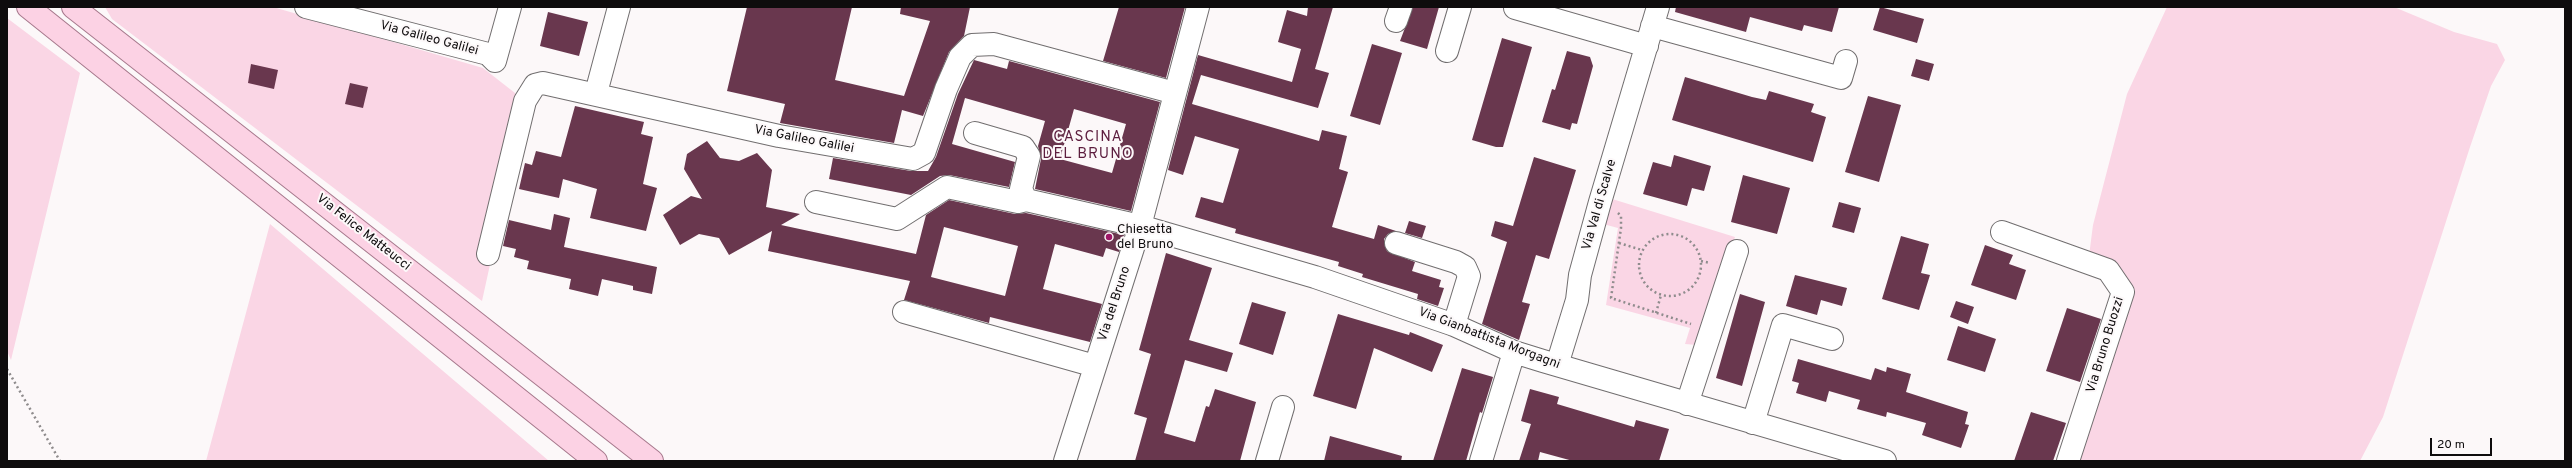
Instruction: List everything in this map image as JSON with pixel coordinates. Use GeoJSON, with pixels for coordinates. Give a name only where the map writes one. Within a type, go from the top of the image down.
{"type":"FeatureCollection","features":[{"type":"Feature","properties":{"kind":"main road"},"geometry":{"type":"LineString","coordinates":[[28,7],[596,461]]}},
{"type":"Feature","properties":{"kind":"main road","name":"Via Felice Matteucci"},"geometry":{"type":"LineString","coordinates":[[73,7],[652,461]]}},
{"type":"Feature","properties":{"kind":"main road"},"geometry":{"type":"LineString","coordinates":[[90,7],[100,28]]}},
{"type":"Feature","properties":{"kind":"street","name":"Via Galileo Galilei"},"geometry":{"type":"LineString","coordinates":[[306,7],[488,54],[495,61],[510,7]]}},
{"type":"Feature","properties":{"kind":"street"},"geometry":{"type":"LineString","coordinates":[[596,93],[619,7]]}},
{"type":"Feature","properties":{"kind":"street","name":"Via del Bruno"},"geometry":{"type":"LineString","coordinates":[[1065,461],[1140,226],[1198,7]]}},
{"type":"Feature","properties":{"kind":"street"},"geometry":{"type":"LineString","coordinates":[[1447,51],[1460,7]]}},
{"type":"Feature","properties":{"kind":"street"},"geometry":{"type":"LineString","coordinates":[[1515,8],[1652,26],[1841,78],[1846,61]]}},
{"type":"Feature","properties":{"kind":"street","name":"Via Val di Scalve"},"geometry":{"type":"LineString","coordinates":[[1557,366],[1577,300],[1580,275],[1600,202],[1652,26]]}},
{"type":"Feature","properties":{"kind":"street","name":"Via Galileo Galilei"},"geometry":{"type":"LineString","coordinates":[[488,254],[528,94],[535,85],[543,83],[596,93],[779,136],[913,159],[924,153],[957,63],[960,57],[972,45],[994,44],[1175,93]]}},
{"type":"Feature","properties":{"kind":"street"},"geometry":{"type":"LineString","coordinates":[[975,133],[1023,147],[1029,156],[1021,189],[1026,200]]}},
{"type":"Feature","properties":{"kind":"street","name":"Via Gianbattista Morgagni"},"geometry":{"type":"LineString","coordinates":[[816,202],[897,219],[947,187],[1018,202],[1026,200],[1140,226],[1315,277],[1454,325],[1514,352],[1557,366],[1884,461]]}},
{"type":"Feature","properties":{"kind":"street","name":"Via Bruno Buozzi"},"geometry":{"type":"LineString","coordinates":[[2002,232],[2108,270],[2123,292],[2068,461]]}},
{"type":"Feature","properties":{"kind":"street"},"geometry":{"type":"LineString","coordinates":[[1396,243],[1456,262],[1465,267],[1469,276],[1454,325]]}},
{"type":"Feature","properties":{"kind":"street"},"geometry":{"type":"LineString","coordinates":[[1687,404],[1737,251]]}},
{"type":"Feature","properties":{"kind":"street"},"geometry":{"type":"LineString","coordinates":[[904,312],[1095,366]]}},
{"type":"Feature","properties":{"kind":"street"},"geometry":{"type":"LineString","coordinates":[[1753,423],[1783,324],[1832,339]]}},
{"type":"Feature","properties":{"kind":"street"},"geometry":{"type":"LineString","coordinates":[[1481,461],[1514,352]]}},
{"type":"Feature","properties":{"kind":"street"},"geometry":{"type":"LineString","coordinates":[[1267,461],[1283,408]]}},
{"type":"Feature","properties":{"kind":"path"},"geometry":{"type":"LineString","coordinates":[[1600,202],[1614,208],[1621,216],[1619,243],[1611,298],[1691,324],[1690,332]]}},
{"type":"Feature","properties":{"kind":"path"},"geometry":{"type":"LineString","coordinates":[[1667,234],[1685,238],[1698,252],[1701,270],[1693,286],[1678,296],[1661,295],[1648,288],[1642,280],[1639,260],[1642,250],[1649,242],[1667,234]]}},
{"type":"Feature","properties":{"kind":"path"},"geometry":{"type":"LineString","coordinates":[[1619,243],[1642,250]]}},
{"type":"Feature","properties":{"kind":"path"},"geometry":{"type":"LineString","coordinates":[[1656,313],[1661,295]]}},
{"type":"Feature","properties":{"kind":"path"},"geometry":{"type":"LineString","coordinates":[[7,369],[60,461]]}},
{"type":"Feature","properties":{"kind":"shaded area"},"geometry":{"type":"Polygon","coordinates":[[[105,7],[273,7],[483,68],[515,93],[525,105],[482,301],[112,19],[105,7]]]}},
{"type":"Feature","properties":{"kind":"shaded area"},"geometry":{"type":"Polygon","coordinates":[[[2167,7],[2394,7],[2454,32],[2497,44],[2505,60],[2491,86],[2470,147],[2383,417],[2360,461],[2076,461],[2129,289],[2089,256],[2093,225],[2127,94],[2167,7]]]}},
{"type":"Feature","properties":{"kind":"shaded area"},"geometry":{"type":"Polygon","coordinates":[[[7,18],[80,73],[11,360],[7,351],[7,18]]]}},
{"type":"Feature","properties":{"kind":"shaded area"},"geometry":{"type":"Polygon","coordinates":[[[1609,198],[1735,237],[1697,345],[1685,344],[1690,328],[1606,305],[1618,228],[1603,224],[1609,198]]]}},
{"type":"Feature","properties":{"kind":"shaded area"},"geometry":{"type":"Polygon","coordinates":[[[270,224],[549,461],[206,461],[270,224]]]}},
{"type":"Feature","properties":{"kind":"building"},"geometry":{"type":"Polygon","coordinates":[[[747,7],[852,7],[835,80],[904,96],[930,21],[900,14],[901,7],[970,7],[964,36],[949,52],[923,116],[902,110],[894,143],[780,123],[785,104],[727,91],[747,7]]]}},
{"type":"Feature","properties":{"kind":"building"},"geometry":{"type":"Polygon","coordinates":[[[1119,7],[1185,7],[1166,78],[1103,61],[1119,7]]]}},
{"type":"Feature","properties":{"kind":"building"},"geometry":{"type":"Polygon","coordinates":[[[1308,7],[1333,7],[1315,69],[1329,73],[1318,108],[1201,75],[1192,104],[1319,141],[1322,130],[1347,136],[1339,169],[1348,172],[1332,227],[1374,239],[1378,225],[1396,231],[1388,234],[1384,239],[1387,251],[1415,262],[1412,271],[1441,280],[1439,287],[1444,288],[1438,306],[1417,299],[1418,294],[1362,277],[1363,274],[1338,266],[1339,262],[1235,233],[1236,229],[1195,217],[1201,197],[1223,203],[1239,149],[1195,136],[1183,175],[1168,170],[1198,55],[1292,82],[1301,49],[1278,42],[1287,10],[1307,16],[1308,7]]]}},
{"type":"Feature","properties":{"kind":"building"},"geometry":{"type":"Polygon","coordinates":[[[1413,7],[1439,7],[1427,49],[1400,41],[1413,7]]]}},
{"type":"Feature","properties":{"kind":"building"},"geometry":{"type":"Polygon","coordinates":[[[1676,7],[1839,7],[1832,32],[1804,25],[1802,31],[1750,17],[1746,32],[1675,12],[1676,7]]]}},
{"type":"Feature","properties":{"kind":"building"},"geometry":{"type":"Polygon","coordinates":[[[1880,7],[1924,19],[1917,43],[1873,30],[1880,7]]]}},
{"type":"Feature","properties":{"kind":"building"},"geometry":{"type":"Polygon","coordinates":[[[548,12],[588,22],[579,56],[540,46],[548,12]]]}},
{"type":"Feature","properties":{"kind":"building"},"geometry":{"type":"Polygon","coordinates":[[[1502,38],[1532,47],[1503,147],[1496,147],[1472,140],[1502,38]]]}},
{"type":"Feature","properties":{"kind":"building"},"geometry":{"type":"Polygon","coordinates":[[[1372,44],[1402,53],[1380,125],[1350,116],[1372,44]]]}},
{"type":"Feature","properties":{"kind":"building"},"geometry":{"type":"Polygon","coordinates":[[[1567,51],[1590,57],[1593,66],[1577,124],[1572,123],[1570,130],[1542,122],[1552,89],[1555,90],[1567,51]]]}},
{"type":"Feature","properties":{"kind":"building"},"geometry":{"type":"Polygon","coordinates":[[[1916,59],[1934,64],[1929,81],[1911,76],[1916,59]]]}},
{"type":"Feature","properties":{"kind":"building"},"geometry":{"type":"Polygon","coordinates":[[[974,60],[1007,69],[1009,61],[1160,102],[1131,211],[1035,189],[1041,159],[1038,146],[1045,121],[965,98],[952,144],[1015,162],[1009,187],[949,175],[940,176],[911,195],[829,179],[833,158],[911,171],[928,171],[936,157],[958,94],[974,60]],[[1074,109],[1060,159],[1112,173],[1126,124],[1074,109]]]}},
{"type":"Feature","properties":{"kind":"building"},"geometry":{"type":"Polygon","coordinates":[[[251,64],[278,70],[274,89],[248,83],[251,64]]]}},
{"type":"Feature","properties":{"kind":"building"},"geometry":{"type":"Polygon","coordinates":[[[1685,77],[1766,100],[1769,91],[1814,104],[1811,112],[1826,117],[1813,162],[1672,120],[1685,77]]]}},
{"type":"Feature","properties":{"kind":"building"},"geometry":{"type":"Polygon","coordinates":[[[350,83],[368,87],[363,108],[345,104],[350,83]]]}},
{"type":"Feature","properties":{"kind":"building"},"geometry":{"type":"Polygon","coordinates":[[[1868,96],[1901,105],[1879,182],[1845,172],[1868,96]]]}},
{"type":"Feature","properties":{"kind":"building"},"geometry":{"type":"Polygon","coordinates":[[[575,106],[644,122],[641,134],[653,137],[643,184],[657,188],[646,231],[590,218],[597,189],[563,179],[559,198],[519,189],[525,163],[532,165],[536,151],[561,157],[575,106]]]}},
{"type":"Feature","properties":{"kind":"building"},"geometry":{"type":"Polygon","coordinates":[[[707,141],[720,158],[739,161],[757,153],[772,170],[766,207],[800,214],[781,225],[916,254],[926,215],[949,200],[1015,214],[1026,213],[1124,235],[1119,252],[1106,248],[1103,257],[1055,244],[1043,289],[1102,304],[1090,342],[990,317],[989,323],[904,300],[910,281],[768,251],[772,231],[729,255],[719,238],[699,234],[680,245],[663,215],[691,196],[702,199],[684,169],[687,154],[707,141]],[[944,227],[931,277],[1005,296],[1018,246],[944,227]]]}},
{"type":"Feature","properties":{"kind":"building"},"geometry":{"type":"Polygon","coordinates":[[[1674,155],[1711,166],[1704,191],[1692,188],[1687,206],[1643,194],[1653,162],[1671,167],[1674,155]]]}},
{"type":"Feature","properties":{"kind":"building"},"geometry":{"type":"Polygon","coordinates":[[[1534,157],[1576,170],[1549,259],[1536,255],[1522,302],[1530,304],[1519,340],[1482,324],[1507,242],[1491,236],[1495,221],[1513,226],[1534,157]]]}},
{"type":"Feature","properties":{"kind":"building"},"geometry":{"type":"Polygon","coordinates":[[[1743,175],[1790,188],[1777,234],[1731,222],[1743,175]]]}},
{"type":"Feature","properties":{"kind":"building"},"geometry":{"type":"Polygon","coordinates":[[[1839,202],[1861,208],[1854,233],[1832,227],[1839,202]]]}},
{"type":"Feature","properties":{"kind":"building"},"geometry":{"type":"Polygon","coordinates":[[[554,214],[570,218],[564,247],[657,267],[652,294],[633,290],[633,286],[602,279],[598,296],[569,289],[571,279],[527,269],[529,261],[514,257],[516,249],[503,246],[509,220],[551,230],[554,214]]]}},
{"type":"Feature","properties":{"kind":"building"},"geometry":{"type":"Polygon","coordinates":[[[1409,221],[1426,226],[1422,238],[1405,233],[1409,221]]]}},
{"type":"Feature","properties":{"kind":"building"},"geometry":{"type":"Polygon","coordinates":[[[1901,236],[1929,244],[1921,273],[1930,275],[1919,310],[1882,299],[1901,236]]]}},
{"type":"Feature","properties":{"kind":"building"},"geometry":{"type":"Polygon","coordinates":[[[1985,245],[2013,255],[2009,264],[2026,270],[2016,300],[1971,285],[1985,245]]]}},
{"type":"Feature","properties":{"kind":"building"},"geometry":{"type":"Polygon","coordinates":[[[1166,253],[1212,268],[1189,340],[1233,353],[1227,372],[1185,360],[1164,433],[1195,442],[1206,406],[1209,407],[1215,389],[1256,402],[1240,461],[1135,461],[1147,418],[1134,414],[1151,354],[1139,350],[1166,253]]]}},
{"type":"Feature","properties":{"kind":"building"},"geometry":{"type":"Polygon","coordinates":[[[1795,275],[1847,288],[1842,306],[1821,300],[1817,315],[1786,306],[1795,275]]]}},
{"type":"Feature","properties":{"kind":"building"},"geometry":{"type":"Polygon","coordinates":[[[1740,294],[1765,302],[1742,386],[1716,378],[1740,294]]]}},
{"type":"Feature","properties":{"kind":"building"},"geometry":{"type":"Polygon","coordinates":[[[1956,301],[1974,307],[1968,324],[1950,317],[1956,301]]]}},
{"type":"Feature","properties":{"kind":"building"},"geometry":{"type":"Polygon","coordinates":[[[1252,302],[1286,312],[1273,355],[1239,344],[1252,302]]]}},
{"type":"Feature","properties":{"kind":"building"},"geometry":{"type":"Polygon","coordinates":[[[2067,308],[2101,319],[2080,382],[2046,371],[2067,308]]]}},
{"type":"Feature","properties":{"kind":"building"},"geometry":{"type":"Polygon","coordinates":[[[1338,314],[1409,335],[1410,332],[1443,345],[1432,372],[1374,348],[1356,409],[1313,396],[1338,314]]]}},
{"type":"Feature","properties":{"kind":"building"},"geometry":{"type":"Polygon","coordinates":[[[1958,326],[1996,339],[1985,372],[1947,360],[1958,326]]]}},
{"type":"Feature","properties":{"kind":"building"},"geometry":{"type":"Polygon","coordinates":[[[1798,359],[1871,380],[1875,368],[1886,372],[1887,367],[1911,374],[1906,392],[1968,412],[1965,424],[1969,425],[1961,448],[1922,435],[1926,423],[1887,412],[1886,417],[1857,409],[1860,400],[1829,391],[1826,402],[1796,393],[1799,383],[1792,381],[1798,359]]]}},
{"type":"Feature","properties":{"kind":"building"},"geometry":{"type":"Polygon","coordinates":[[[1462,368],[1493,377],[1482,413],[1480,412],[1466,461],[1433,461],[1462,368]]]}},
{"type":"Feature","properties":{"kind":"building"},"geometry":{"type":"Polygon","coordinates":[[[1530,389],[1559,397],[1557,404],[1634,427],[1636,420],[1669,429],[1659,461],[1573,461],[1540,452],[1538,461],[1519,461],[1531,424],[1521,421],[1530,389]]]}},
{"type":"Feature","properties":{"kind":"building"},"geometry":{"type":"Polygon","coordinates":[[[2031,412],[2066,423],[2053,461],[2014,461],[2031,412]]]}},
{"type":"Feature","properties":{"kind":"building"},"geometry":{"type":"Polygon","coordinates":[[[1330,436],[1402,456],[1401,461],[1324,461],[1330,436]]]}},
{"type":"Feature","properties":{"kind":"place","name":"Chiesetta del Bruno"},"geometry":{"type":"Point","coordinates":[1109,237]}},
{"type":"Feature","properties":{"kind":"district","name":"CASCINA DEL BRUNO"},"geometry":{"type":"Point","coordinates":[1088,146]}}]}
